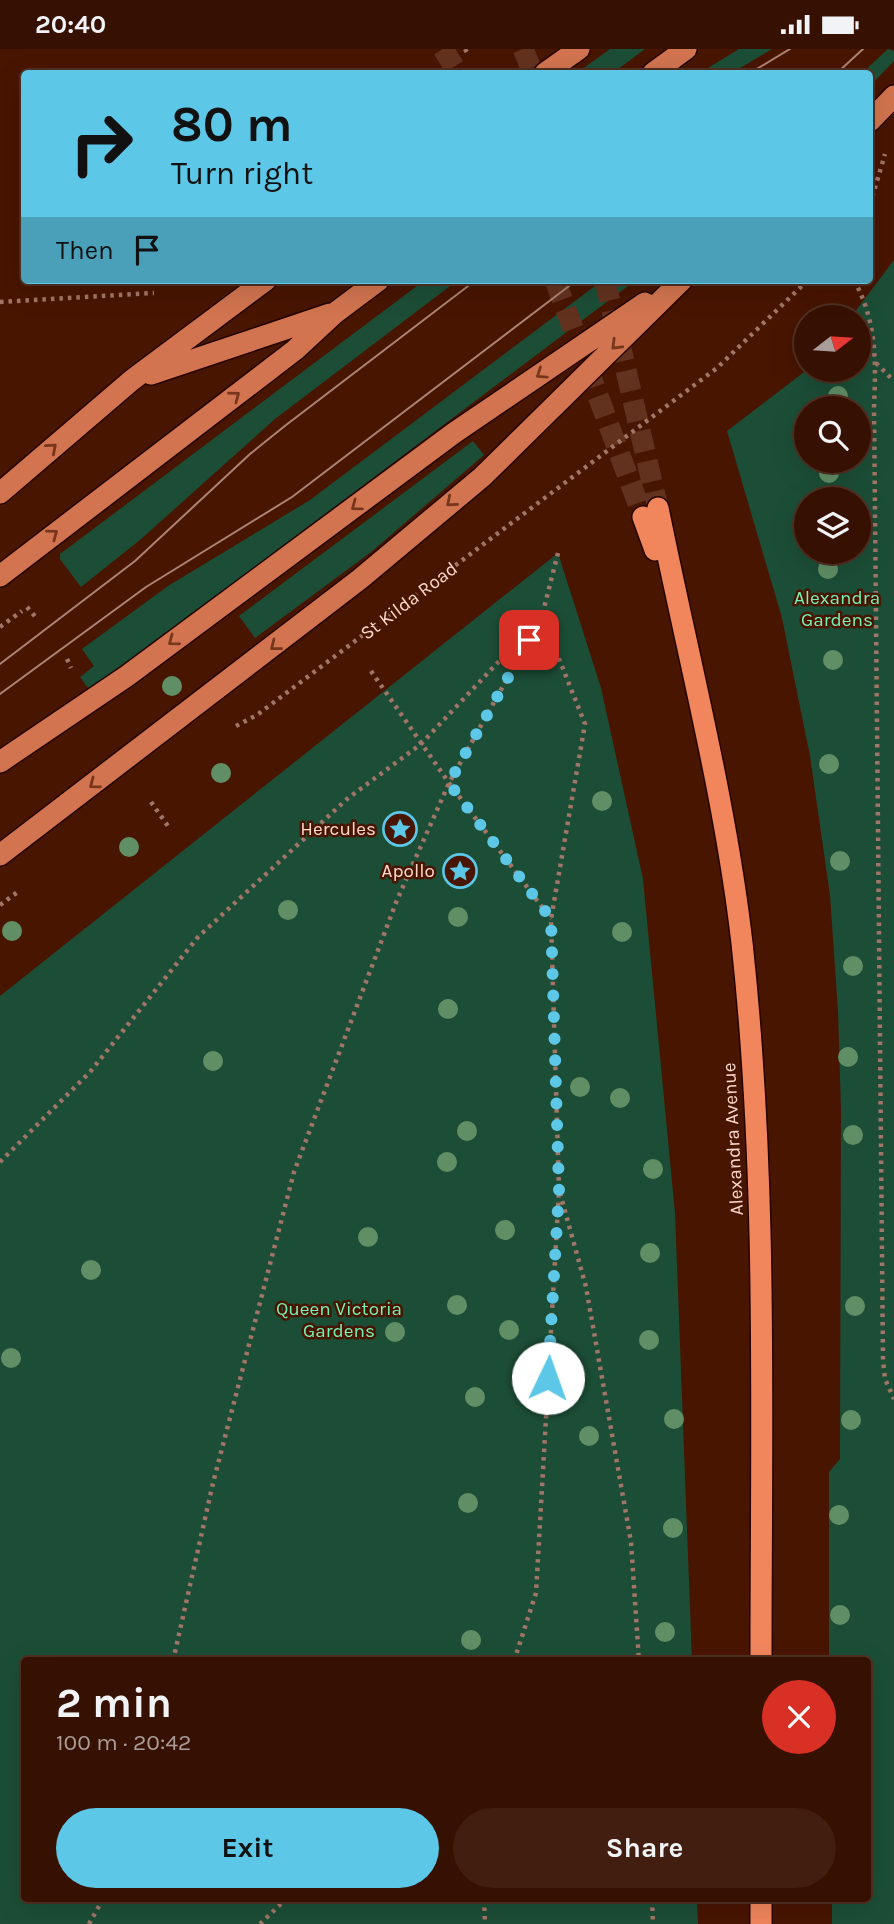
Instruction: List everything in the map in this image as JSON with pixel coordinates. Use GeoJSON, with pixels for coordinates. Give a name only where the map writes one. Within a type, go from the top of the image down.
{"type":"FeatureCollection","features":[{"type":"Feature","properties":{"kind":"highway","name":"Alexandra Avenue"},"geometry":{"type":"LineString","coordinates":[[650,513],[680,621],[708,742],[742,943],[752,1055],[759,1197],[761,1657]]}},
{"type":"Feature","properties":{"kind":"highway"},"geometry":{"type":"LineString","coordinates":[[761,1902],[761,1924]]}},
{"type":"Feature","properties":{"kind":"main road"},"geometry":{"type":"LineString","coordinates":[[549,70],[579,49]]}},
{"type":"Feature","properties":{"kind":"main road"},"geometry":{"type":"LineString","coordinates":[[657,70],[686,49]]}},
{"type":"Feature","properties":{"kind":"main road"},"geometry":{"type":"LineString","coordinates":[[873,118],[894,96]]}},
{"type":"Feature","properties":{"kind":"main road"},"geometry":{"type":"LineString","coordinates":[[0,493],[132,380],[261,284]]}},
{"type":"Feature","properties":{"kind":"main road"},"geometry":{"type":"LineString","coordinates":[[0,576],[295,350],[335,313],[374,284]]}},
{"type":"Feature","properties":{"kind":"main road"},"geometry":{"type":"LineString","coordinates":[[0,762],[127,676],[454,433],[674,284]]}},
{"type":"Feature","properties":{"kind":"main road"},"geometry":{"type":"LineString","coordinates":[[0,855],[169,728],[390,554],[482,477],[676,284]]}},
{"type":"Feature","properties":{"kind":"main road"},"geometry":{"type":"LineString","coordinates":[[132,380],[335,313]]}},
{"type":"Feature","properties":{"kind":"path"},"geometry":{"type":"LineString","coordinates":[[873,195],[887,146]]}},
{"type":"Feature","properties":{"kind":"path","name":"St Kilda Road"},"geometry":{"type":"LineString","coordinates":[[233,727],[257,715],[717,368],[804,284]]}},
{"type":"Feature","properties":{"kind":"path"},"geometry":{"type":"LineString","coordinates":[[856,284],[874,333],[876,363],[874,421],[883,1360],[885,1379],[894,1399]]}},
{"type":"Feature","properties":{"kind":"path"},"geometry":{"type":"LineString","coordinates":[[0,302],[154,293]]}},
{"type":"Feature","properties":{"kind":"path"},"geometry":{"type":"LineString","coordinates":[[876,363],[894,381]]}},
{"type":"Feature","properties":{"kind":"path"},"geometry":{"type":"LineString","coordinates":[[174,1657],[213,1483],[294,1172],[397,900],[449,783],[542,616],[558,553]]}},
{"type":"Feature","properties":{"kind":"path"},"geometry":{"type":"LineString","coordinates":[[0,627],[27,607],[38,620]]}},
{"type":"Feature","properties":{"kind":"path"},"geometry":{"type":"LineString","coordinates":[[0,1162],[90,1072],[198,937],[346,799],[421,744],[542,616]]}},
{"type":"Feature","properties":{"kind":"path"},"geometry":{"type":"LineString","coordinates":[[515,1657],[536,1593],[559,1190],[551,919],[585,724],[542,616]]}},
{"type":"Feature","properties":{"kind":"path"},"geometry":{"type":"LineString","coordinates":[[371,671],[449,783],[551,919]]}},
{"type":"Feature","properties":{"kind":"path"},"geometry":{"type":"LineString","coordinates":[[151,802],[170,829]]}},
{"type":"Feature","properties":{"kind":"path"},"geometry":{"type":"LineString","coordinates":[[0,905],[22,889]]}},
{"type":"Feature","properties":{"kind":"path"},"geometry":{"type":"LineString","coordinates":[[559,1190],[586,1287],[631,1542],[639,1657]]}},
{"type":"Feature","properties":{"kind":"path"},"geometry":{"type":"LineString","coordinates":[[89,1924],[101,1902]]}},
{"type":"Feature","properties":{"kind":"path"},"geometry":{"type":"LineString","coordinates":[[260,1924],[283,1902]]}},
{"type":"Feature","properties":{"kind":"path"},"geometry":{"type":"LineString","coordinates":[[484,1902],[485,1924]]}},
{"type":"Feature","properties":{"kind":"path"},"geometry":{"type":"LineString","coordinates":[[652,1902],[653,1924]]}},
{"type":"Feature","properties":{"kind":"green space"},"geometry":{"type":"Polygon","coordinates":[[[610,49],[645,49],[617,70],[581,70],[610,49]]]}},
{"type":"Feature","properties":{"kind":"green space"},"geometry":{"type":"Polygon","coordinates":[[[739,49],[772,49],[737,70],[705,70],[739,49]]]}},
{"type":"Feature","properties":{"kind":"green space"},"geometry":{"type":"Polygon","coordinates":[[[888,49],[894,51],[894,61],[873,83],[873,70],[865,70],[888,49]]]}},
{"type":"Feature","properties":{"kind":"green space","name":"Alexandra Gardens"},"geometry":{"type":"Polygon","coordinates":[[[894,260],[894,1924],[832,1924],[832,1902],[871,1902],[871,1657],[829,1657],[829,1472],[840,1459],[841,1110],[830,895],[810,756],[782,618],[727,431],[794,380],[794,382],[872,381],[872,305],[860,305],[894,260]]]}},
{"type":"Feature","properties":{"kind":"green space"},"geometry":{"type":"Polygon","coordinates":[[[420,284],[453,284],[275,419],[140,540],[81,587],[60,559],[60,554],[420,284]]]}},
{"type":"Feature","properties":{"kind":"green space"},"geometry":{"type":"Polygon","coordinates":[[[598,284],[631,284],[94,688],[88,688],[80,677],[94,666],[82,649],[168,586],[310,500],[598,284]]]}},
{"type":"Feature","properties":{"kind":"green space"},"geometry":{"type":"Polygon","coordinates":[[[473,441],[484,455],[371,552],[255,638],[239,616],[473,441]]]}},
{"type":"Feature","properties":{"kind":"green space","name":"Queen Victoria Gardens"},"geometry":{"type":"Polygon","coordinates":[[[558,553],[601,688],[643,879],[675,1213],[692,1657],[21,1657],[21,1902],[697,1902],[698,1924],[0,1924],[0,996],[558,553]]]}},
{"type":"Feature","properties":{"kind":"tunnel"},"geometry":{"type":"LineString","coordinates":[[443,49],[456,70]]}},
{"type":"Feature","properties":{"kind":"tunnel"},"geometry":{"type":"LineString","coordinates":[[523,49],[532,70]]}},
{"type":"Feature","properties":{"kind":"tunnel"},"geometry":{"type":"LineString","coordinates":[[556,284],[643,517]]}},
{"type":"Feature","properties":{"kind":"tunnel"},"geometry":{"type":"LineString","coordinates":[[606,284],[658,508]]}},
{"type":"Feature","properties":{"kind":"tram line"},"geometry":{"type":"LineString","coordinates":[[755,70],[790,49]]}},
{"type":"Feature","properties":{"kind":"tram line"},"geometry":{"type":"LineString","coordinates":[[840,70],[863,49]]}},
{"type":"Feature","properties":{"kind":"tram line"},"geometry":{"type":"LineString","coordinates":[[0,664],[135,561],[250,454],[471,284]]}},
{"type":"Feature","properties":{"kind":"tram line"},"geometry":{"type":"LineString","coordinates":[[0,694],[146,587],[292,497],[572,284]]}},
{"type":"Feature","properties":{"kind":"place","name":"Hercules"},"geometry":{"type":"Point","coordinates":[400,829]}},
{"type":"Feature","properties":{"kind":"place","name":"Apollo"},"geometry":{"type":"Point","coordinates":[460,871]}},
{"type":"Feature","properties":{"kind":"route"},"geometry":{"type":"LineString","coordinates":[[529,640],[449,783],[551,919],[559,1190],[548,1378]]}}]}
